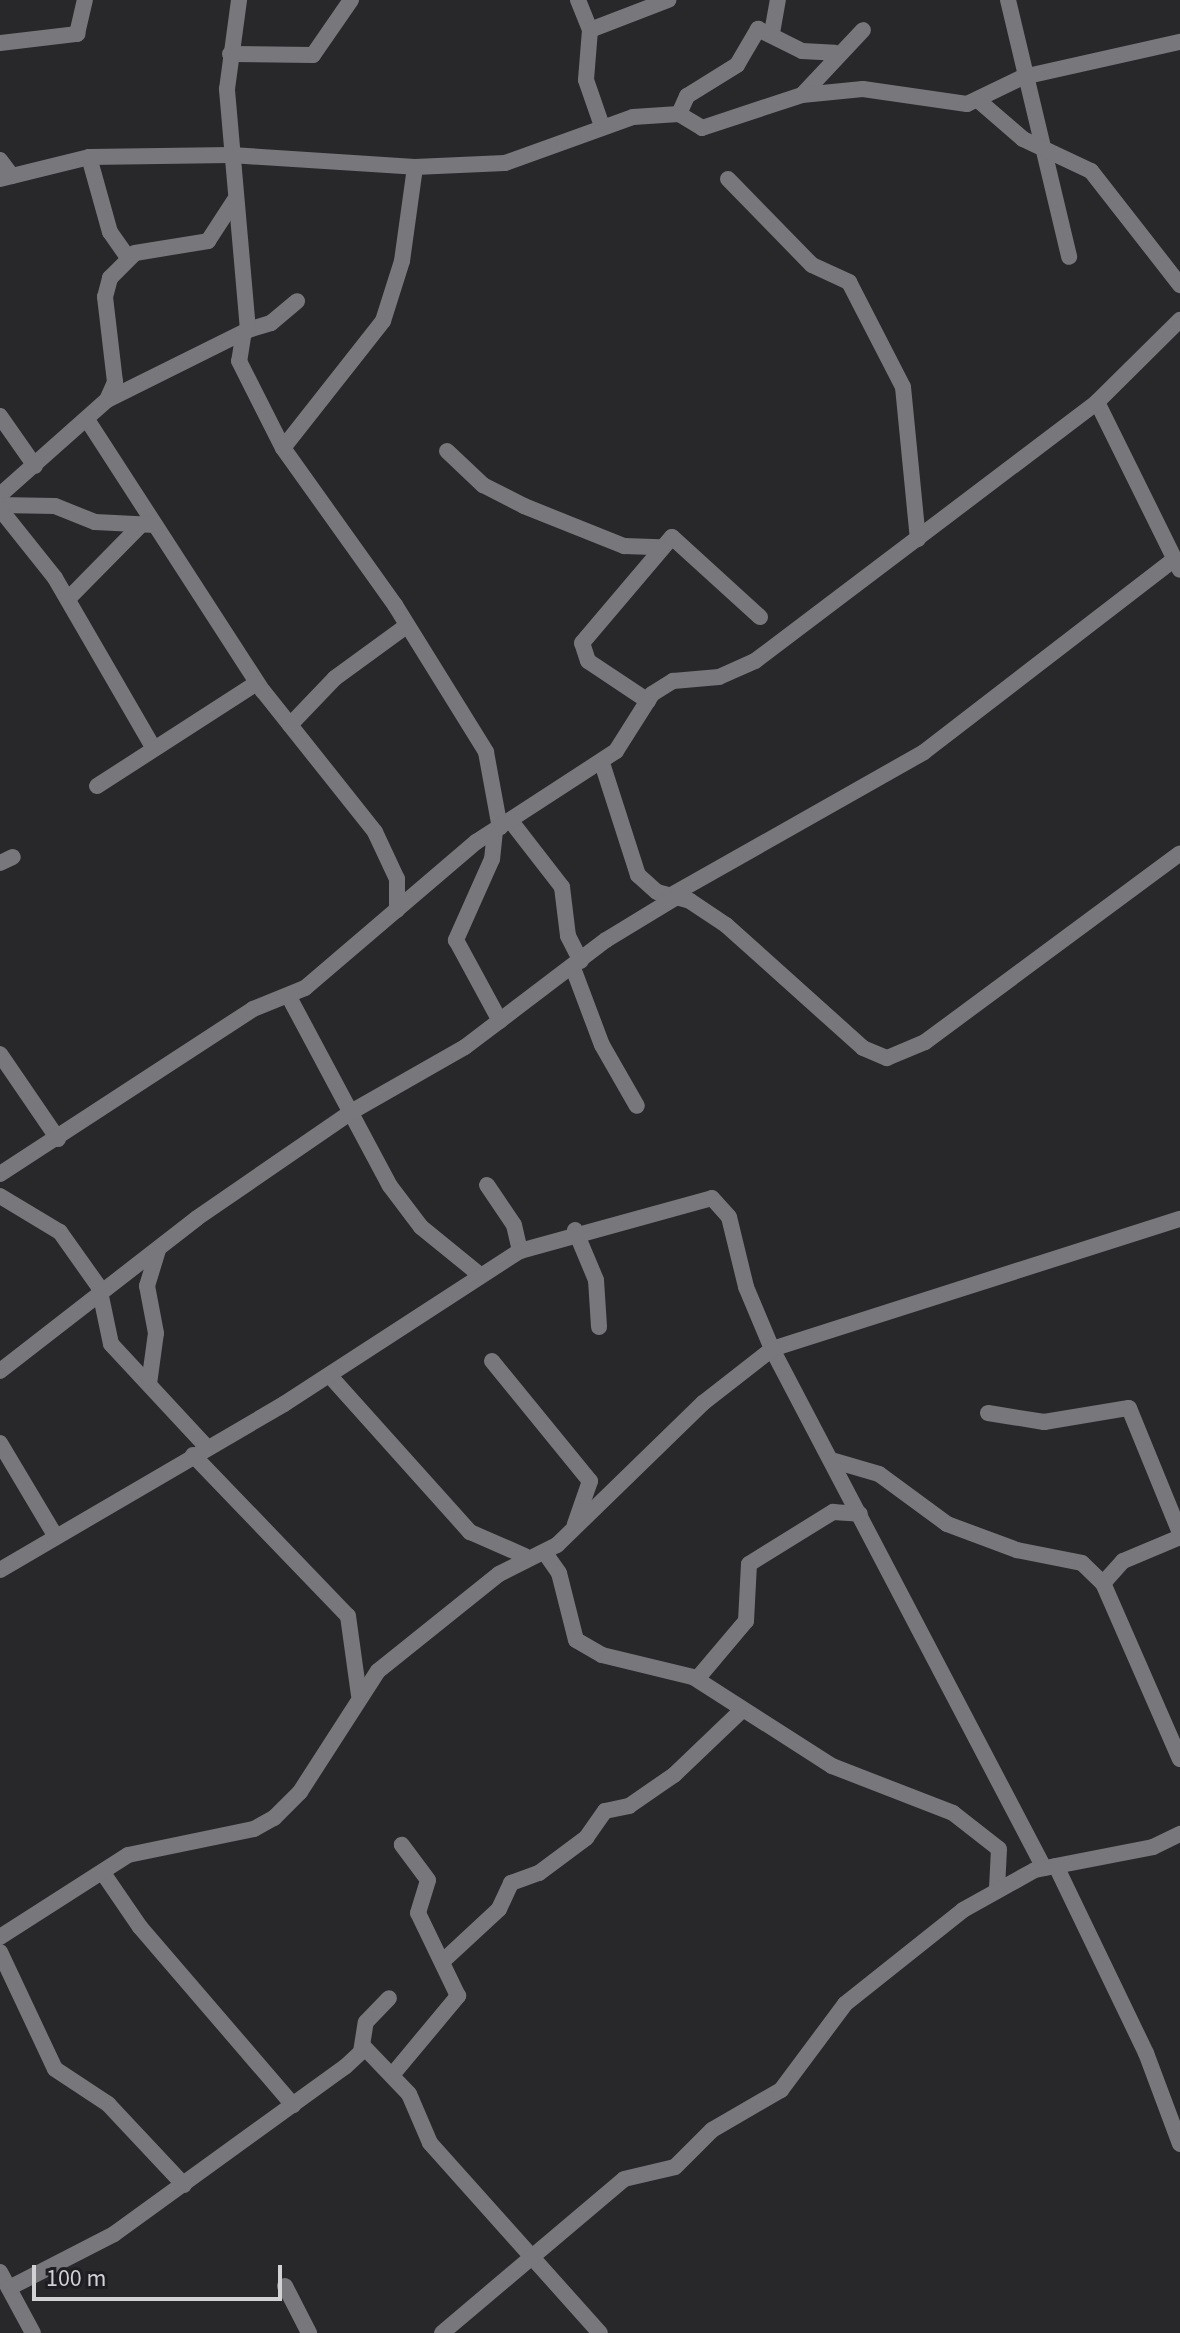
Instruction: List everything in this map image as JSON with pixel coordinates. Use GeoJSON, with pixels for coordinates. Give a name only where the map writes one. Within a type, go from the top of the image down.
{"type":"FeatureCollection","features":[{"type":"Feature","properties":{"kind":"street"},"geometry":{"type":"LineString","coordinates":[[0,43],[77,34],[85,0]]}},
{"type":"Feature","properties":{"kind":"street"},"geometry":{"type":"LineString","coordinates":[[239,0],[230,54],[231,155],[245,334],[239,361],[283,448],[486,752],[502,826],[492,859],[456,940],[500,1021]]}},
{"type":"Feature","properties":{"kind":"street"},"geometry":{"type":"LineString","coordinates":[[230,54],[313,55],[351,0]]}},
{"type":"Feature","properties":{"kind":"street"},"geometry":{"type":"LineString","coordinates":[[578,0],[590,30],[586,80],[602,126]]}},
{"type":"Feature","properties":{"kind":"street"},"geometry":{"type":"LineString","coordinates":[[590,30],[668,0]]}},
{"type":"Feature","properties":{"kind":"street"},"geometry":{"type":"LineString","coordinates":[[772,33],[778,0]]}},
{"type":"Feature","properties":{"kind":"street"},"geometry":{"type":"LineString","coordinates":[[1008,0],[1023,77],[1069,257]]}},
{"type":"Feature","properties":{"kind":"street"},"geometry":{"type":"LineString","coordinates":[[802,95],[835,53],[863,30]]}},
{"type":"Feature","properties":{"kind":"street"},"geometry":{"type":"LineString","coordinates":[[679,114],[687,96],[737,65],[755,32],[772,33],[802,51],[835,53]]}},
{"type":"Feature","properties":{"kind":"street"},"geometry":{"type":"LineString","coordinates":[[979,101],[1023,77],[1180,42]]}},
{"type":"Feature","properties":{"kind":"street"},"geometry":{"type":"LineString","coordinates":[[0,160],[6,177],[89,157],[231,155],[415,167],[533,158],[602,126],[679,114],[702,128],[802,95],[874,89],[979,101],[1041,147],[1091,171],[1180,285]]}},
{"type":"Feature","properties":{"kind":"street"},"geometry":{"type":"LineString","coordinates":[[89,157],[110,232],[128,258]]}},
{"type":"Feature","properties":{"kind":"street"},"geometry":{"type":"LineString","coordinates":[[283,448],[383,321],[402,261],[415,167]]}},
{"type":"Feature","properties":{"kind":"street"},"geometry":{"type":"LineString","coordinates":[[728,179],[812,265],[849,282],[903,387],[918,539]]}},
{"type":"Feature","properties":{"kind":"street"},"geometry":{"type":"LineString","coordinates":[[107,400],[116,361],[105,289],[128,258],[208,241],[234,201]]}},
{"type":"Feature","properties":{"kind":"street"},"geometry":{"type":"LineString","coordinates":[[0,495],[88,421],[107,400],[271,323],[297,301]]}},
{"type":"Feature","properties":{"kind":"street"},"geometry":{"type":"LineString","coordinates":[[0,1174],[253,1009],[289,997],[397,910],[420,884],[502,826],[602,763],[628,740],[648,701],[673,681],[719,677],[755,661],[1097,402],[1180,320]]}},
{"type":"Feature","properties":{"kind":"street"},"geometry":{"type":"LineString","coordinates":[[0,1371],[158,1250],[351,1112],[500,1021],[671,898],[924,752],[1177,564],[1097,402]]}},
{"type":"Feature","properties":{"kind":"street"},"geometry":{"type":"LineString","coordinates":[[0,416],[35,466]]}},
{"type":"Feature","properties":{"kind":"street"},"geometry":{"type":"LineString","coordinates":[[88,421],[148,525],[257,683],[375,832],[393,869],[397,910]]}},
{"type":"Feature","properties":{"kind":"street"},"geometry":{"type":"LineString","coordinates":[[447,451],[483,485],[524,506],[624,546],[660,547]]}},
{"type":"Feature","properties":{"kind":"street"},"geometry":{"type":"LineString","coordinates":[[0,507],[55,506],[95,522],[148,525]]}},
{"type":"Feature","properties":{"kind":"street"},"geometry":{"type":"LineString","coordinates":[[0,507],[68,599],[153,747]]}},
{"type":"Feature","properties":{"kind":"street"},"geometry":{"type":"LineString","coordinates":[[68,599],[148,525]]}},
{"type":"Feature","properties":{"kind":"street"},"geometry":{"type":"LineString","coordinates":[[648,701],[588,661],[582,643],[660,547],[672,537],[760,617]]}},
{"type":"Feature","properties":{"kind":"street"},"geometry":{"type":"LineString","coordinates":[[290,725],[335,678],[405,627]]}},
{"type":"Feature","properties":{"kind":"street"},"geometry":{"type":"LineString","coordinates":[[97,786],[153,747],[257,683]]}},
{"type":"Feature","properties":{"kind":"street"},"geometry":{"type":"LineString","coordinates":[[602,763],[638,875],[671,898],[726,925],[863,1048],[887,1058],[925,1042],[1180,853]]}},
{"type":"Feature","properties":{"kind":"street"},"geometry":{"type":"LineString","coordinates":[[502,826],[562,887],[568,936],[596,1032],[637,1106]]}},
{"type":"Feature","properties":{"kind":"street"},"geometry":{"type":"LineString","coordinates":[[393,869],[420,884]]}},
{"type":"Feature","properties":{"kind":"street"},"geometry":{"type":"LineString","coordinates":[[289,997],[351,1112],[421,1227],[480,1275]]}},
{"type":"Feature","properties":{"kind":"street"},"geometry":{"type":"LineString","coordinates":[[4,1064],[58,1139]]}},
{"type":"Feature","properties":{"kind":"street"},"geometry":{"type":"LineString","coordinates":[[487,1185],[514,1225],[520,1251]]}},
{"type":"Feature","properties":{"kind":"street"},"geometry":{"type":"LineString","coordinates":[[0,1196],[60,1232],[102,1294],[107,1336],[149,1384],[199,1450],[348,1616],[359,1695]]}},
{"type":"Feature","properties":{"kind":"street"},"geometry":{"type":"LineString","coordinates":[[0,1570],[199,1450],[330,1376],[520,1251],[575,1230],[694,1198],[719,1201],[772,1349],[1045,1868],[1146,2053],[1180,2144]]}},
{"type":"Feature","properties":{"kind":"street"},"geometry":{"type":"LineString","coordinates":[[0,1937],[151,1846],[224,1836],[274,1818],[327,1755],[359,1695],[427,1630],[525,1556],[545,1553],[772,1349],[1180,1219]]}},
{"type":"Feature","properties":{"kind":"street"},"geometry":{"type":"LineString","coordinates":[[575,1230],[596,1280],[599,1327]]}},
{"type":"Feature","properties":{"kind":"street"},"geometry":{"type":"LineString","coordinates":[[149,1384],[156,1333],[147,1286],[158,1250]]}},
{"type":"Feature","properties":{"kind":"street"},"geometry":{"type":"LineString","coordinates":[[492,1361],[590,1481],[574,1526]]}},
{"type":"Feature","properties":{"kind":"street"},"geometry":{"type":"LineString","coordinates":[[330,1376],[470,1532],[525,1556]]}},
{"type":"Feature","properties":{"kind":"street"},"geometry":{"type":"LineString","coordinates":[[988,1413],[1044,1422],[1129,1408],[1180,1535],[1123,1561],[1103,1583]]}},
{"type":"Feature","properties":{"kind":"street"},"geometry":{"type":"LineString","coordinates":[[0,1443],[56,1537]]}},
{"type":"Feature","properties":{"kind":"street"},"geometry":{"type":"LineString","coordinates":[[831,1460],[879,1474],[947,1524],[1017,1550],[1082,1563],[1103,1583],[1180,1759]]}},
{"type":"Feature","properties":{"kind":"street"},"geometry":{"type":"LineString","coordinates":[[697,1679],[746,1621],[749,1564],[833,1512],[860,1514]]}},
{"type":"Feature","properties":{"kind":"street"},"geometry":{"type":"LineString","coordinates":[[545,1553],[559,1573],[576,1640],[602,1655],[697,1679],[740,1712],[832,1766],[953,1813],[999,1849],[1045,1868]]}},
{"type":"Feature","properties":{"kind":"street"},"geometry":{"type":"LineString","coordinates":[[443,1961],[499,1909],[511,1883],[574,1848],[605,1811],[629,1806],[674,1775],[740,1712]]}},
{"type":"Feature","properties":{"kind":"street"},"geometry":{"type":"LineString","coordinates":[[442,2333],[539,2257],[635,2171],[675,2167],[712,2130],[781,2090],[873,1977],[997,1889],[1045,1868],[1153,1847],[1180,1834]]}},
{"type":"Feature","properties":{"kind":"street"},"geometry":{"type":"LineString","coordinates":[[393,2074],[453,2009],[458,1996],[418,1913],[428,1880],[402,1845]]}},
{"type":"Feature","properties":{"kind":"street"},"geometry":{"type":"LineString","coordinates":[[997,1889],[999,1849]]}},
{"type":"Feature","properties":{"kind":"street"},"geometry":{"type":"LineString","coordinates":[[103,1873],[140,1927],[293,2105]]}},
{"type":"Feature","properties":{"kind":"street"},"geometry":{"type":"LineString","coordinates":[[0,1952],[55,2069],[108,2104],[184,2185]]}},
{"type":"Feature","properties":{"kind":"street"},"geometry":{"type":"LineString","coordinates":[[389,1998],[362,2029],[363,2046],[393,2074],[430,2143],[539,2257],[600,2333]]}},
{"type":"Feature","properties":{"kind":"street"},"geometry":{"type":"LineString","coordinates":[[33,2333],[3,2280],[114,2234],[293,2105],[363,2046]]}},
{"type":"Feature","properties":{"kind":"street"},"geometry":{"type":"LineString","coordinates":[[285,2286],[309,2333]]}}]}
